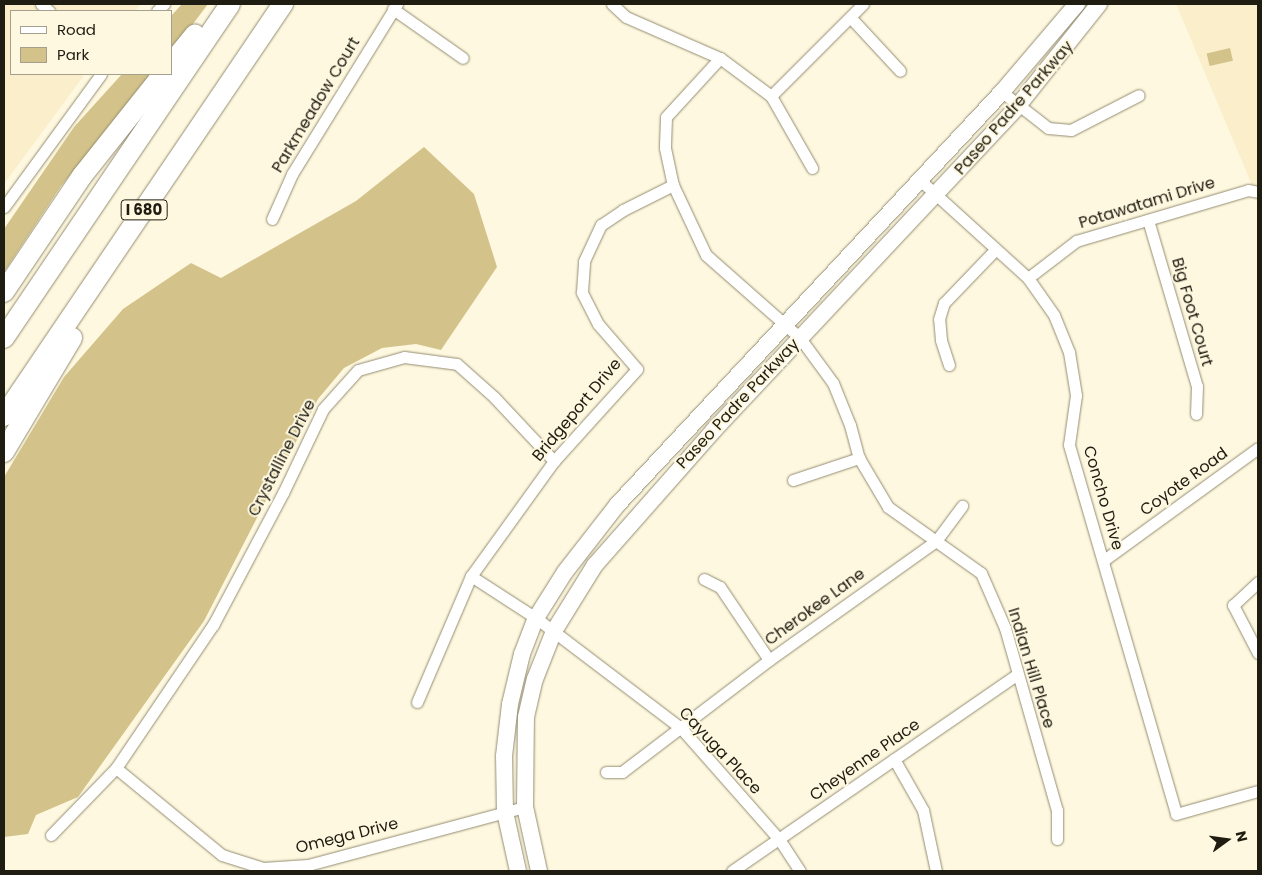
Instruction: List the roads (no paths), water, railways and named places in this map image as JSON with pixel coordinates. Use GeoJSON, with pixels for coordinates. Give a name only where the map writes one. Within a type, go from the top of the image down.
{"type":"FeatureCollection","features":[{"type":"Feature","properties":{"kind":"highway"},"geometry":{"type":"LineString","coordinates":[[172,63],[214,13],[228,4]]}},
{"type":"Feature","properties":{"kind":"highway","name":"I 680"},"geometry":{"type":"LineString","coordinates":[[4,338],[228,4]]}},
{"type":"Feature","properties":{"kind":"highway","name":"I 680"},"geometry":{"type":"LineString","coordinates":[[4,416],[283,4]]}},
{"type":"Feature","properties":{"kind":"highway"},"geometry":{"type":"LineString","coordinates":[[4,292],[82,176],[162,75]]}},
{"type":"Feature","properties":{"kind":"highway"},"geometry":{"type":"LineString","coordinates":[[4,451],[157,192]]}},
{"type":"Feature","properties":{"kind":"main road","name":"Paseo Padre Parkway"},"geometry":{"type":"LineString","coordinates":[[518,871],[505,812],[504,756],[510,704],[522,654],[536,618],[565,572],[618,504],[1002,92],[1077,4]]}},
{"type":"Feature","properties":{"kind":"main road","name":"Paseo Padre Parkway"},"geometry":{"type":"LineString","coordinates":[[539,871],[525,806],[526,717],[535,679],[554,631],[595,565],[622,530],[800,338],[937,196],[1018,107],[1099,4]]}},
{"type":"Feature","properties":{"kind":"street"},"geometry":{"type":"LineString","coordinates":[[612,4],[626,17],[720,58],[771,96],[812,168]]}},
{"type":"Feature","properties":{"kind":"street"},"geometry":{"type":"LineString","coordinates":[[771,96],[863,4]]}},
{"type":"Feature","properties":{"kind":"street"},"geometry":{"type":"LineString","coordinates":[[395,6],[463,58]]}},
{"type":"Feature","properties":{"kind":"street","name":"Parkmeadow Court"},"geometry":{"type":"LineString","coordinates":[[272,220],[292,174],[395,6]]}},
{"type":"Feature","properties":{"kind":"street"},"geometry":{"type":"LineString","coordinates":[[851,18],[900,71]]}},
{"type":"Feature","properties":{"kind":"street","name":"Indian Hill Place"},"geometry":{"type":"LineString","coordinates":[[720,58],[666,116],[665,148],[673,185],[706,255],[800,338],[833,383],[850,425],[859,458],[888,507],[981,573],[1005,628],[1016,675],[1057,810],[1058,839]]}},
{"type":"Feature","properties":{"kind":"street"},"geometry":{"type":"LineString","coordinates":[[4,206],[100,75]]}},
{"type":"Feature","properties":{"kind":"street"},"geometry":{"type":"LineString","coordinates":[[1002,92],[1018,107],[1048,128],[1071,130],[1139,95]]}},
{"type":"Feature","properties":{"kind":"street","name":"Concho Drive"},"geometry":{"type":"LineString","coordinates":[[920,180],[1028,278],[1054,315],[1069,352],[1076,395],[1070,445],[1176,814],[1258,790]]}},
{"type":"Feature","properties":{"kind":"street","name":"Bridgeport Drive"},"geometry":{"type":"LineString","coordinates":[[417,702],[471,576],[554,461],[637,369],[598,324],[582,292],[584,261],[601,225],[623,210],[673,185]]}},
{"type":"Feature","properties":{"kind":"street","name":"Potawatami Drive"},"geometry":{"type":"LineString","coordinates":[[1028,278],[1076,241],[1248,190],[1258,192]]}},
{"type":"Feature","properties":{"kind":"street","name":"Big Foot Court"},"geometry":{"type":"LineString","coordinates":[[1148,220],[1197,386],[1196,414]]}},
{"type":"Feature","properties":{"kind":"street"},"geometry":{"type":"LineString","coordinates":[[949,365],[941,340],[939,319],[944,303],[995,250]]}},
{"type":"Feature","properties":{"kind":"street","name":"Crystalline Drive"},"geometry":{"type":"LineString","coordinates":[[51,835],[116,768],[213,625],[283,493],[322,409],[358,370],[404,357],[457,364],[494,397],[554,461]]}},
{"type":"Feature","properties":{"kind":"street","name":"Coyote Road"},"geometry":{"type":"LineString","coordinates":[[1104,560],[1258,448]]}},
{"type":"Feature","properties":{"kind":"street"},"geometry":{"type":"LineString","coordinates":[[793,480],[859,458]]}},
{"type":"Feature","properties":{"kind":"street","name":"Cherokee Lane"},"geometry":{"type":"LineString","coordinates":[[606,772],[622,772],[769,660],[936,541],[962,506]]}},
{"type":"Feature","properties":{"kind":"street","name":"Cayuga Place"},"geometry":{"type":"LineString","coordinates":[[471,576],[554,631],[681,728],[779,839],[800,871]]}},
{"type":"Feature","properties":{"kind":"street"},"geometry":{"type":"LineString","coordinates":[[704,579],[720,586],[769,660]]}},
{"type":"Feature","properties":{"kind":"street"},"geometry":{"type":"LineString","coordinates":[[1258,582],[1233,605],[1258,653]]}},
{"type":"Feature","properties":{"kind":"street","name":"Cheyenne Place"},"geometry":{"type":"LineString","coordinates":[[732,871],[1016,675]]}},
{"type":"Feature","properties":{"kind":"street"},"geometry":{"type":"LineString","coordinates":[[894,759],[923,810],[936,871]]}},
{"type":"Feature","properties":{"kind":"street","name":"Omega Drive"},"geometry":{"type":"LineString","coordinates":[[116,768],[222,855],[262,868],[309,868],[525,806]]}}]}
